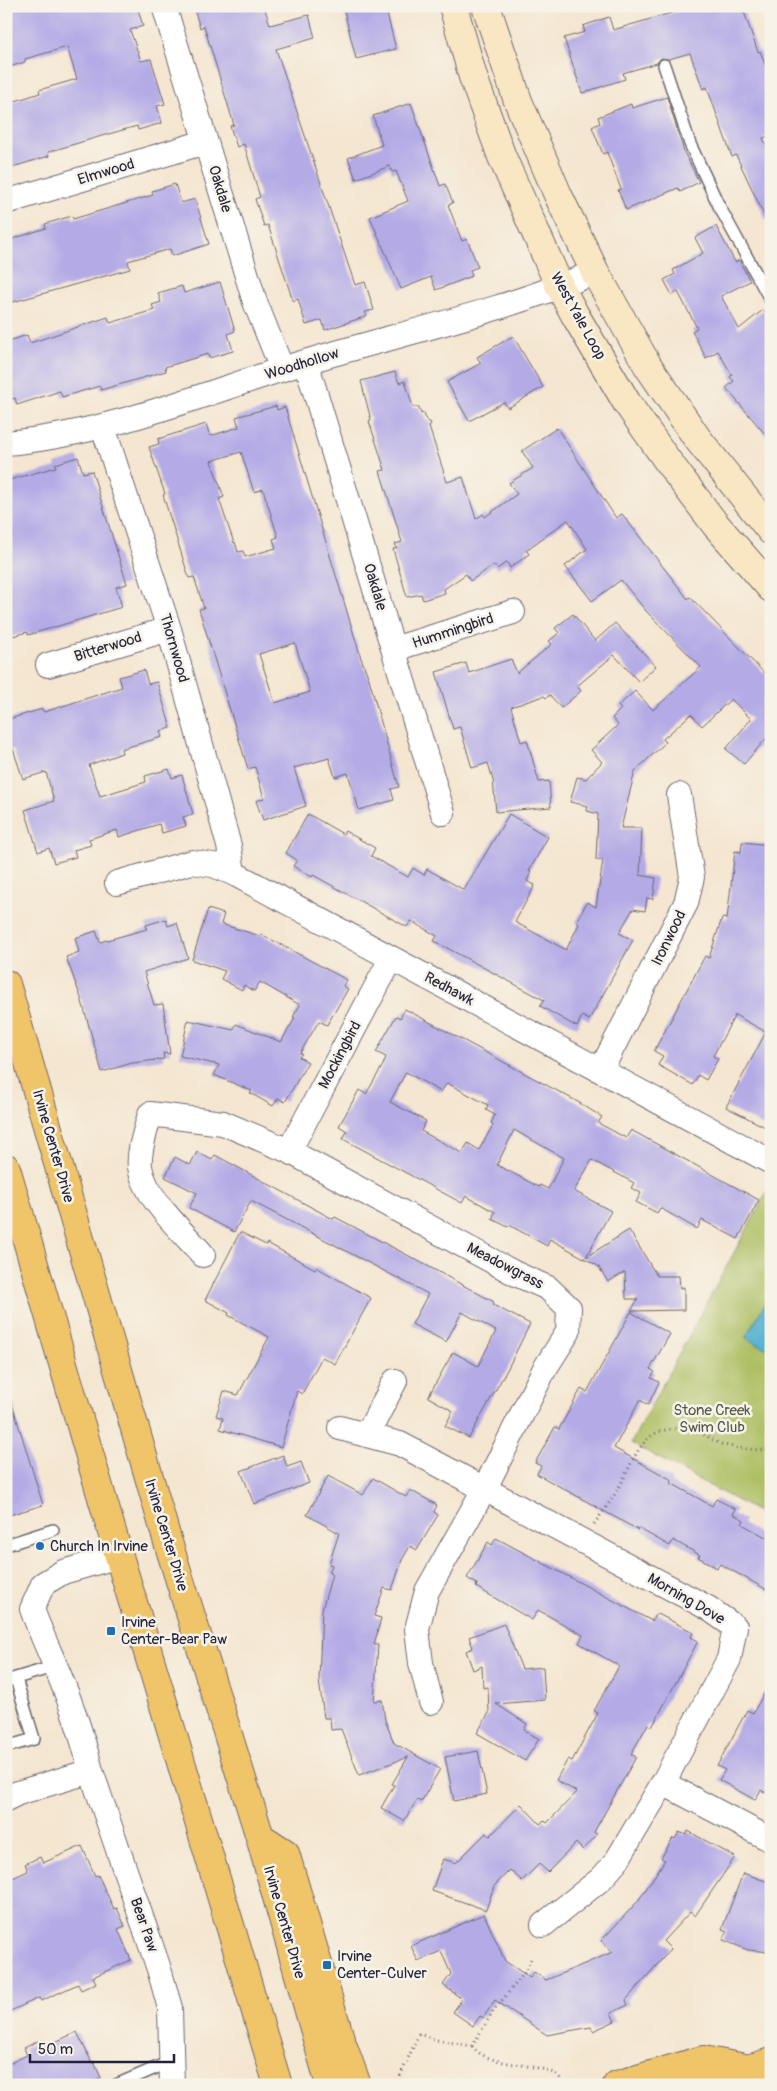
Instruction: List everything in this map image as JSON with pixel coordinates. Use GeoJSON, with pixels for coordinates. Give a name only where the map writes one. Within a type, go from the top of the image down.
{"type":"FeatureCollection","features":[{"type":"Feature","properties":{"kind":"main road","name":"West Yale Loop"},"geometry":{"type":"LineString","coordinates":[[454,6],[473,77],[502,157],[560,287],[627,403],[716,524],[771,588]]}},
{"type":"Feature","properties":{"kind":"main road"},"geometry":{"type":"LineString","coordinates":[[486,6],[518,101],[558,195],[595,272],[654,374],[697,438],[771,531]]}},
{"type":"Feature","properties":{"kind":"main road","name":"Irvine Center Drive"},"geometry":{"type":"LineString","coordinates":[[6,984],[167,1539],[260,1837],[330,2085]]}},
{"type":"Feature","properties":{"kind":"main road"},"geometry":{"type":"LineString","coordinates":[[6,1168],[272,2077]]}},
{"type":"Feature","properties":{"kind":"main road"},"geometry":{"type":"LineString","coordinates":[[260,1837],[285,1853],[340,2038],[357,2085]]}},
{"type":"Feature","properties":{"kind":"main road"},"geometry":{"type":"LineString","coordinates":[[617,2085],[703,2060],[760,2066]]}},
{"type":"Feature","properties":{"kind":"main road"},"geometry":{"type":"LineString","coordinates":[[695,2085],[760,2066]]}},
{"type":"Feature","properties":{"kind":"street","name":"Oakdale"},"geometry":{"type":"LineString","coordinates":[[164,6],[255,302],[282,369]]}},
{"type":"Feature","properties":{"kind":"street","name":"Elmwood"},"geometry":{"type":"LineString","coordinates":[[6,202],[205,142]]}},
{"type":"Feature","properties":{"kind":"street","name":"Woodhollow"},"geometry":{"type":"LineString","coordinates":[[6,443],[40,440],[103,427],[282,369],[560,287],[595,272]]}},
{"type":"Feature","properties":{"kind":"street","name":"Oakdale"},"geometry":{"type":"LineString","coordinates":[[306,362],[443,813]]}},
{"type":"Feature","properties":{"kind":"street","name":"Thornwood"},"geometry":{"type":"LineString","coordinates":[[103,427],[169,629],[229,846],[233,873]]}},
{"type":"Feature","properties":{"kind":"street","name":"Hummingbird"},"geometry":{"type":"LineString","coordinates":[[394,650],[513,612]]}},
{"type":"Feature","properties":{"kind":"street","name":"Bitterwood"},"geometry":{"type":"LineString","coordinates":[[48,665],[169,629]]}},
{"type":"Feature","properties":{"kind":"street","name":"Ironwood"},"geometry":{"type":"LineString","coordinates":[[601,1070],[686,903],[692,876],[679,796]]}},
{"type":"Feature","properties":{"kind":"street","name":"Redhawk"},"geometry":{"type":"LineString","coordinates":[[117,883],[192,862],[213,865],[233,873],[771,1162]]}},
{"type":"Feature","properties":{"kind":"street","name":"Mockingbird"},"geometry":{"type":"LineString","coordinates":[[289,1151],[392,959]]}},
{"type":"Feature","properties":{"kind":"street","name":"Meadowgrass"},"geometry":{"type":"LineString","coordinates":[[203,1255],[155,1200],[146,1184],[140,1167],[150,1114],[223,1123],[289,1151],[516,1274],[548,1288],[569,1308],[568,1332],[544,1370],[485,1488],[428,1591],[417,1629],[421,1663],[431,1702]]}},
{"type":"Feature","properties":{"kind":"street"},"geometry":{"type":"LineString","coordinates":[[367,1435],[395,1381]]}},
{"type":"Feature","properties":{"kind":"street","name":"Morning Dove"},"geometry":{"type":"LineString","coordinates":[[340,1428],[400,1444],[708,1608],[734,1627],[729,1659],[663,1783],[616,1862],[601,1879],[543,1925]]}},
{"type":"Feature","properties":{"kind":"street","name":"Bear Paw"},"geometry":{"type":"LineString","coordinates":[[120,1556],[64,1572],[43,1584],[32,1609],[41,1635],[56,1666],[84,1744],[91,1771],[159,1969],[170,2008],[172,2085]]}},
{"type":"Feature","properties":{"kind":"street"},"geometry":{"type":"LineString","coordinates":[[6,1799],[18,1793],[91,1771]]}},
{"type":"Feature","properties":{"kind":"street"},"geometry":{"type":"LineString","coordinates":[[663,1783],[771,1840]]}},
{"type":"Feature","properties":{"kind":"lane"},"geometry":{"type":"LineString","coordinates":[[664,65],[690,144],[719,206],[771,301]]}},
{"type":"Feature","properties":{"kind":"lane"},"geometry":{"type":"LineString","coordinates":[[6,1545],[53,1530]]}},
{"type":"Feature","properties":{"kind":"lane"},"geometry":{"type":"LineString","coordinates":[[6,1747],[34,1739],[11,1680],[56,1666]]}},
{"type":"Feature","properties":{"kind":"lane"},"geometry":{"type":"LineString","coordinates":[[116,2085],[172,2061]]}},
{"type":"Feature","properties":{"kind":"path"},"geometry":{"type":"LineString","coordinates":[[583,1541],[618,1490],[633,1456],[646,1440],[660,1431],[676,1429],[699,1432],[721,1444],[748,1449],[771,1450]]}},
{"type":"Feature","properties":{"kind":"path"},"geometry":{"type":"LineString","coordinates":[[472,2046],[494,2010],[526,1971],[532,1956]]}},
{"type":"Feature","properties":{"kind":"path"},"geometry":{"type":"LineString","coordinates":[[396,2085],[419,2034],[437,2040],[472,2046],[485,2058],[551,2071],[563,2080],[564,2085]]}},
{"type":"Feature","properties":{"kind":"green space","name":"Stone Creek Swim Club"},"geometry":{"type":"Polygon","coordinates":[[[769,1188],[771,1189],[771,1519],[631,1443],[769,1188]]]}},
{"type":"Feature","properties":{"kind":"water"},"geometry":{"type":"Polygon","coordinates":[[[771,1292],[771,1351],[746,1338],[771,1292]]]}},
{"type":"Feature","properties":{"kind":"building"},"geometry":{"type":"Polygon","coordinates":[[[6,6],[137,6],[143,26],[130,30],[141,61],[151,59],[165,104],[157,106],[162,123],[138,130],[137,126],[105,135],[48,152],[49,156],[6,169],[6,104],[40,93],[39,90],[77,79],[67,47],[25,59],[25,62],[6,68],[6,6]]]}},
{"type":"Feature","properties":{"kind":"building"},"geometry":{"type":"Polygon","coordinates":[[[193,6],[264,6],[270,25],[309,15],[315,38],[276,49],[355,285],[365,282],[374,310],[365,312],[367,316],[325,330],[322,320],[306,325],[298,299],[293,301],[268,225],[264,226],[255,199],[260,197],[244,144],[237,147],[230,126],[234,125],[204,26],[200,28],[193,6]]]}},
{"type":"Feature","properties":{"kind":"building"},"geometry":{"type":"Polygon","coordinates":[[[343,6],[385,6],[396,49],[356,59],[343,6]]]}},
{"type":"Feature","properties":{"kind":"building"},"geometry":{"type":"Polygon","coordinates":[[[676,6],[742,6],[758,52],[760,51],[771,80],[771,135],[763,138],[771,156],[771,230],[736,155],[732,157],[707,87],[703,89],[690,53],[669,59],[661,58],[657,63],[623,73],[625,79],[582,93],[564,38],[585,32],[583,26],[609,17],[613,30],[678,11],[676,6]]]}},
{"type":"Feature","properties":{"kind":"building"},"geometry":{"type":"Polygon","coordinates":[[[667,97],[684,152],[699,182],[680,192],[678,188],[626,210],[618,190],[621,189],[607,152],[603,154],[592,127],[600,123],[598,117],[631,104],[632,108],[667,97]]]}},
{"type":"Feature","properties":{"kind":"building"},"geometry":{"type":"Polygon","coordinates":[[[411,103],[440,186],[445,184],[453,203],[448,205],[462,241],[467,239],[478,267],[470,270],[472,276],[436,290],[431,277],[401,289],[370,217],[408,201],[396,171],[392,172],[390,166],[356,179],[348,158],[382,145],[373,116],[411,103]]]}},
{"type":"Feature","properties":{"kind":"building"},"geometry":{"type":"Polygon","coordinates":[[[175,184],[181,203],[195,199],[209,244],[172,256],[170,249],[128,261],[130,269],[6,304],[6,241],[46,228],[45,224],[72,216],[73,219],[153,195],[152,191],[175,184]]]}},
{"type":"Feature","properties":{"kind":"building"},"geometry":{"type":"Polygon","coordinates":[[[716,226],[735,262],[739,260],[750,281],[721,296],[739,329],[763,310],[771,319],[771,441],[726,388],[734,381],[730,377],[732,375],[718,351],[706,358],[692,331],[697,328],[678,292],[672,295],[664,280],[675,274],[673,270],[703,253],[695,238],[716,226]]]}},
{"type":"Feature","properties":{"kind":"building"},"geometry":{"type":"Polygon","coordinates":[[[220,282],[235,331],[228,334],[233,351],[209,358],[208,354],[165,367],[166,371],[101,390],[100,386],[62,397],[60,391],[17,405],[15,398],[6,401],[6,342],[27,335],[30,343],[108,317],[110,323],[154,310],[152,305],[161,302],[158,293],[182,286],[184,293],[220,282]]]}},
{"type":"Feature","properties":{"kind":"building"},"geometry":{"type":"Polygon","coordinates":[[[513,336],[543,387],[508,408],[504,402],[469,421],[447,382],[481,363],[477,357],[513,336]]]}},
{"type":"Feature","properties":{"kind":"building"},"geometry":{"type":"Polygon","coordinates":[[[395,372],[399,383],[405,381],[413,407],[419,407],[421,414],[424,413],[426,420],[431,423],[429,427],[447,482],[463,477],[476,519],[483,514],[485,517],[517,494],[509,483],[533,468],[522,451],[557,428],[616,518],[622,514],[688,599],[690,597],[771,680],[771,733],[744,764],[726,749],[751,719],[731,699],[702,726],[691,714],[663,739],[666,742],[635,771],[621,828],[642,828],[640,875],[656,878],[653,899],[647,898],[645,911],[633,909],[619,933],[633,940],[589,1020],[582,1016],[577,1027],[540,1006],[544,1000],[434,941],[437,936],[411,921],[407,927],[313,875],[312,877],[293,866],[297,860],[286,853],[308,814],[343,834],[345,831],[375,848],[371,856],[408,877],[413,868],[424,875],[427,869],[464,890],[509,814],[548,837],[529,871],[531,872],[527,881],[535,885],[515,922],[566,950],[579,924],[576,922],[587,902],[596,907],[603,860],[596,860],[598,814],[587,811],[588,806],[570,802],[577,777],[586,779],[602,762],[591,750],[618,725],[612,718],[621,709],[618,706],[635,691],[653,710],[701,667],[646,611],[621,580],[592,601],[565,566],[587,549],[568,520],[526,550],[529,554],[510,568],[507,562],[497,569],[494,565],[470,581],[466,574],[444,589],[445,593],[423,600],[421,594],[407,597],[393,549],[397,548],[395,544],[402,542],[380,471],[385,470],[369,421],[371,420],[361,381],[395,372]]]}},
{"type":"Feature","properties":{"kind":"building"},"geometry":{"type":"Polygon","coordinates":[[[276,406],[277,410],[285,407],[369,679],[399,787],[391,789],[394,800],[359,810],[348,773],[335,777],[329,758],[294,768],[306,806],[263,820],[256,801],[264,798],[255,767],[248,769],[199,609],[204,608],[194,577],[189,578],[163,495],[165,494],[149,447],[159,444],[158,439],[206,424],[210,436],[239,427],[236,417],[276,406]],[[241,452],[211,461],[224,497],[219,499],[234,543],[238,552],[243,551],[245,557],[276,548],[273,539],[278,537],[263,489],[254,492],[241,452]],[[295,643],[259,654],[275,703],[310,692],[295,643]]]}},
{"type":"Feature","properties":{"kind":"building"},"geometry":{"type":"Polygon","coordinates":[[[78,457],[83,473],[92,471],[127,584],[116,587],[122,607],[28,635],[27,632],[6,638],[6,481],[56,467],[55,464],[78,457]]]}},
{"type":"Feature","properties":{"kind":"building"},"geometry":{"type":"Polygon","coordinates":[[[573,614],[595,641],[615,623],[656,666],[639,682],[614,655],[577,686],[581,691],[561,708],[550,695],[546,698],[544,696],[511,707],[521,742],[527,740],[539,782],[549,781],[551,807],[496,812],[493,780],[488,763],[472,768],[460,727],[453,729],[436,672],[466,663],[469,673],[511,659],[517,673],[552,644],[549,641],[559,633],[555,628],[573,614]]]}},
{"type":"Feature","properties":{"kind":"building"},"geometry":{"type":"Polygon","coordinates":[[[144,670],[148,684],[157,682],[171,728],[160,731],[162,737],[121,749],[122,753],[89,765],[100,796],[146,782],[145,776],[169,769],[172,778],[182,775],[193,814],[183,817],[186,826],[162,833],[159,824],[119,837],[117,830],[89,839],[91,845],[74,850],[76,857],[54,863],[49,848],[38,852],[25,810],[54,801],[46,772],[23,779],[13,749],[9,750],[6,741],[6,720],[42,709],[44,712],[122,687],[119,677],[144,670]]]}},
{"type":"Feature","properties":{"kind":"building"},"geometry":{"type":"Polygon","coordinates":[[[742,842],[771,845],[771,1130],[726,1107],[766,1032],[735,1015],[713,1056],[718,1059],[706,1080],[698,1075],[693,1085],[658,1065],[663,1056],[654,1051],[705,956],[709,958],[722,918],[727,919],[735,851],[741,852],[742,842]]]}},
{"type":"Feature","properties":{"kind":"building"},"geometry":{"type":"Polygon","coordinates":[[[208,909],[224,914],[221,924],[260,936],[261,934],[347,980],[343,986],[348,989],[327,1025],[319,1021],[300,1053],[302,1054],[299,1057],[308,1062],[285,1102],[278,1098],[273,1106],[250,1093],[252,1091],[214,1075],[219,1065],[180,1056],[188,1020],[233,1030],[236,1024],[281,1042],[300,1005],[260,982],[254,991],[244,985],[242,990],[221,979],[225,971],[192,960],[208,909]]]}},
{"type":"Feature","properties":{"kind":"building"},"geometry":{"type":"Polygon","coordinates":[[[166,919],[168,926],[177,923],[188,958],[144,972],[154,1005],[163,1004],[170,1054],[163,1053],[164,1059],[132,1063],[102,1072],[81,998],[66,957],[79,952],[75,938],[96,931],[100,942],[147,929],[146,925],[166,919]]]}},
{"type":"Feature","properties":{"kind":"building"},"geometry":{"type":"Polygon","coordinates":[[[405,1009],[578,1102],[602,1117],[598,1123],[626,1138],[631,1130],[759,1200],[738,1239],[702,1220],[697,1229],[660,1208],[657,1213],[636,1202],[641,1193],[631,1188],[634,1183],[592,1160],[574,1191],[611,1211],[586,1257],[629,1230],[657,1276],[679,1276],[680,1288],[684,1287],[684,1310],[631,1311],[638,1299],[626,1299],[625,1272],[608,1282],[598,1266],[550,1239],[547,1246],[509,1225],[508,1227],[492,1219],[495,1212],[466,1196],[462,1203],[343,1139],[347,1131],[339,1126],[359,1090],[366,1094],[383,1065],[386,1057],[376,1052],[396,1016],[400,1018],[405,1009]],[[406,1072],[390,1102],[426,1121],[421,1131],[462,1153],[468,1143],[479,1150],[493,1125],[491,1123],[495,1115],[486,1110],[488,1105],[447,1083],[441,1092],[406,1072]],[[514,1130],[497,1165],[539,1187],[540,1185],[548,1189],[564,1158],[514,1130]]]}},
{"type":"Feature","properties":{"kind":"building"},"geometry":{"type":"Polygon","coordinates":[[[197,1152],[212,1160],[215,1155],[333,1219],[335,1217],[409,1256],[494,1302],[493,1305],[530,1324],[469,1438],[445,1426],[453,1411],[428,1397],[453,1352],[478,1366],[496,1331],[462,1312],[446,1342],[412,1324],[428,1294],[251,1201],[234,1232],[189,1208],[197,1193],[165,1177],[175,1157],[190,1165],[197,1152]]]}},
{"type":"Feature","properties":{"kind":"building"},"geometry":{"type":"Polygon","coordinates":[[[240,1232],[266,1245],[267,1243],[315,1269],[316,1267],[371,1298],[335,1364],[322,1357],[302,1394],[297,1391],[281,1447],[220,1429],[223,1418],[216,1416],[224,1391],[238,1395],[269,1337],[205,1300],[240,1232]]]}},
{"type":"Feature","properties":{"kind":"building"},"geometry":{"type":"Polygon","coordinates":[[[631,1312],[670,1334],[650,1369],[655,1372],[651,1378],[659,1382],[648,1405],[640,1400],[614,1448],[672,1480],[671,1483],[712,1506],[716,1499],[736,1509],[733,1514],[744,1520],[742,1524],[771,1540],[771,1592],[720,1564],[717,1568],[698,1557],[700,1555],[673,1540],[670,1546],[638,1528],[638,1530],[537,1474],[541,1466],[535,1463],[555,1427],[559,1429],[581,1389],[587,1392],[631,1312]]]}},
{"type":"Feature","properties":{"kind":"building"},"geometry":{"type":"Polygon","coordinates":[[[6,1397],[10,1397],[43,1505],[6,1516],[6,1397]]]}},
{"type":"Feature","properties":{"kind":"building"},"geometry":{"type":"Polygon","coordinates":[[[283,1455],[287,1467],[301,1462],[309,1483],[254,1504],[241,1471],[283,1455]]]}},
{"type":"Feature","properties":{"kind":"building"},"geometry":{"type":"Polygon","coordinates":[[[328,1476],[363,1495],[373,1478],[406,1497],[410,1490],[437,1505],[434,1512],[438,1515],[417,1550],[410,1546],[402,1560],[392,1590],[384,1588],[374,1616],[381,1618],[374,1645],[378,1645],[374,1701],[382,1700],[385,1720],[394,1743],[440,1769],[421,1802],[417,1800],[404,1821],[381,1808],[394,1785],[392,1784],[408,1757],[359,1775],[341,1729],[331,1730],[330,1718],[324,1718],[319,1680],[322,1610],[332,1574],[329,1573],[332,1565],[329,1564],[339,1533],[307,1515],[328,1476]]]}},
{"type":"Feature","properties":{"kind":"building"},"geometry":{"type":"Polygon","coordinates":[[[496,1538],[652,1621],[656,1613],[693,1632],[691,1637],[698,1641],[652,1727],[648,1724],[631,1754],[636,1757],[594,1832],[597,1835],[583,1850],[576,1843],[548,1872],[539,1864],[522,1881],[510,1870],[494,1886],[486,1910],[432,1891],[443,1859],[456,1863],[486,1833],[490,1836],[521,1804],[540,1824],[544,1820],[547,1823],[577,1792],[556,1780],[568,1759],[572,1761],[598,1713],[594,1711],[619,1666],[579,1643],[583,1635],[538,1610],[532,1620],[476,1587],[477,1584],[467,1578],[488,1542],[492,1545],[496,1538]]]}},
{"type":"Feature","properties":{"kind":"building"},"geometry":{"type":"Polygon","coordinates":[[[504,1624],[522,1669],[543,1667],[545,1700],[496,1704],[527,1724],[524,1730],[539,1739],[525,1761],[477,1733],[489,1713],[488,1687],[483,1688],[482,1666],[473,1670],[466,1651],[473,1648],[469,1637],[504,1624]]]}},
{"type":"Feature","properties":{"kind":"building"},"geometry":{"type":"Polygon","coordinates":[[[771,1681],[771,1796],[761,1790],[755,1800],[719,1780],[725,1770],[717,1766],[747,1710],[753,1713],[771,1681]]]}},
{"type":"Feature","properties":{"kind":"building"},"geometry":{"type":"Polygon","coordinates":[[[478,1751],[487,1794],[454,1801],[445,1757],[478,1751]]]}},
{"type":"Feature","properties":{"kind":"building"},"geometry":{"type":"Polygon","coordinates":[[[688,1831],[735,1857],[695,1916],[690,1912],[663,1941],[671,1949],[626,2000],[628,2005],[611,2013],[615,2021],[593,2031],[591,2027],[547,2035],[495,2000],[483,2018],[480,2016],[473,2026],[453,2012],[462,1999],[443,1985],[451,1974],[441,1951],[418,1961],[411,1946],[484,1914],[505,1961],[530,1978],[534,1972],[546,1980],[613,1952],[601,1941],[638,1901],[665,1860],[661,1858],[673,1838],[675,1839],[679,1832],[686,1835],[688,1831]]]}},
{"type":"Feature","properties":{"kind":"building"},"geometry":{"type":"Polygon","coordinates":[[[82,1846],[95,1876],[98,1875],[114,1909],[117,1908],[125,1926],[118,1929],[131,1960],[93,1977],[96,1983],[81,1990],[78,1984],[41,2001],[39,1998],[6,2013],[6,1881],[28,1871],[25,1864],[40,1857],[43,1863],[82,1846]]]}},
{"type":"Feature","properties":{"kind":"building"},"geometry":{"type":"Polygon","coordinates":[[[743,1873],[771,1883],[771,1952],[748,1950],[723,1940],[727,1931],[722,1929],[743,1873]]]}},
{"type":"Feature","properties":{"kind":"building"},"geometry":{"type":"Polygon","coordinates":[[[77,2032],[101,2078],[87,2085],[6,2085],[6,2065],[27,2055],[24,2048],[38,2041],[42,2048],[77,2032]]]}},
{"type":"Feature","properties":{"kind":"place","name":"Church In Irvine"},"geometry":{"type":"Point","coordinates":[40,1546]}},
{"type":"Feature","properties":{"kind":"place","name":"Irvine Center-Bear Paw"},"geometry":{"type":"Point","coordinates":[111,1631]}},
{"type":"Feature","properties":{"kind":"place","name":"Irvine Center-Culver"},"geometry":{"type":"Point","coordinates":[327,1965]}}]}
